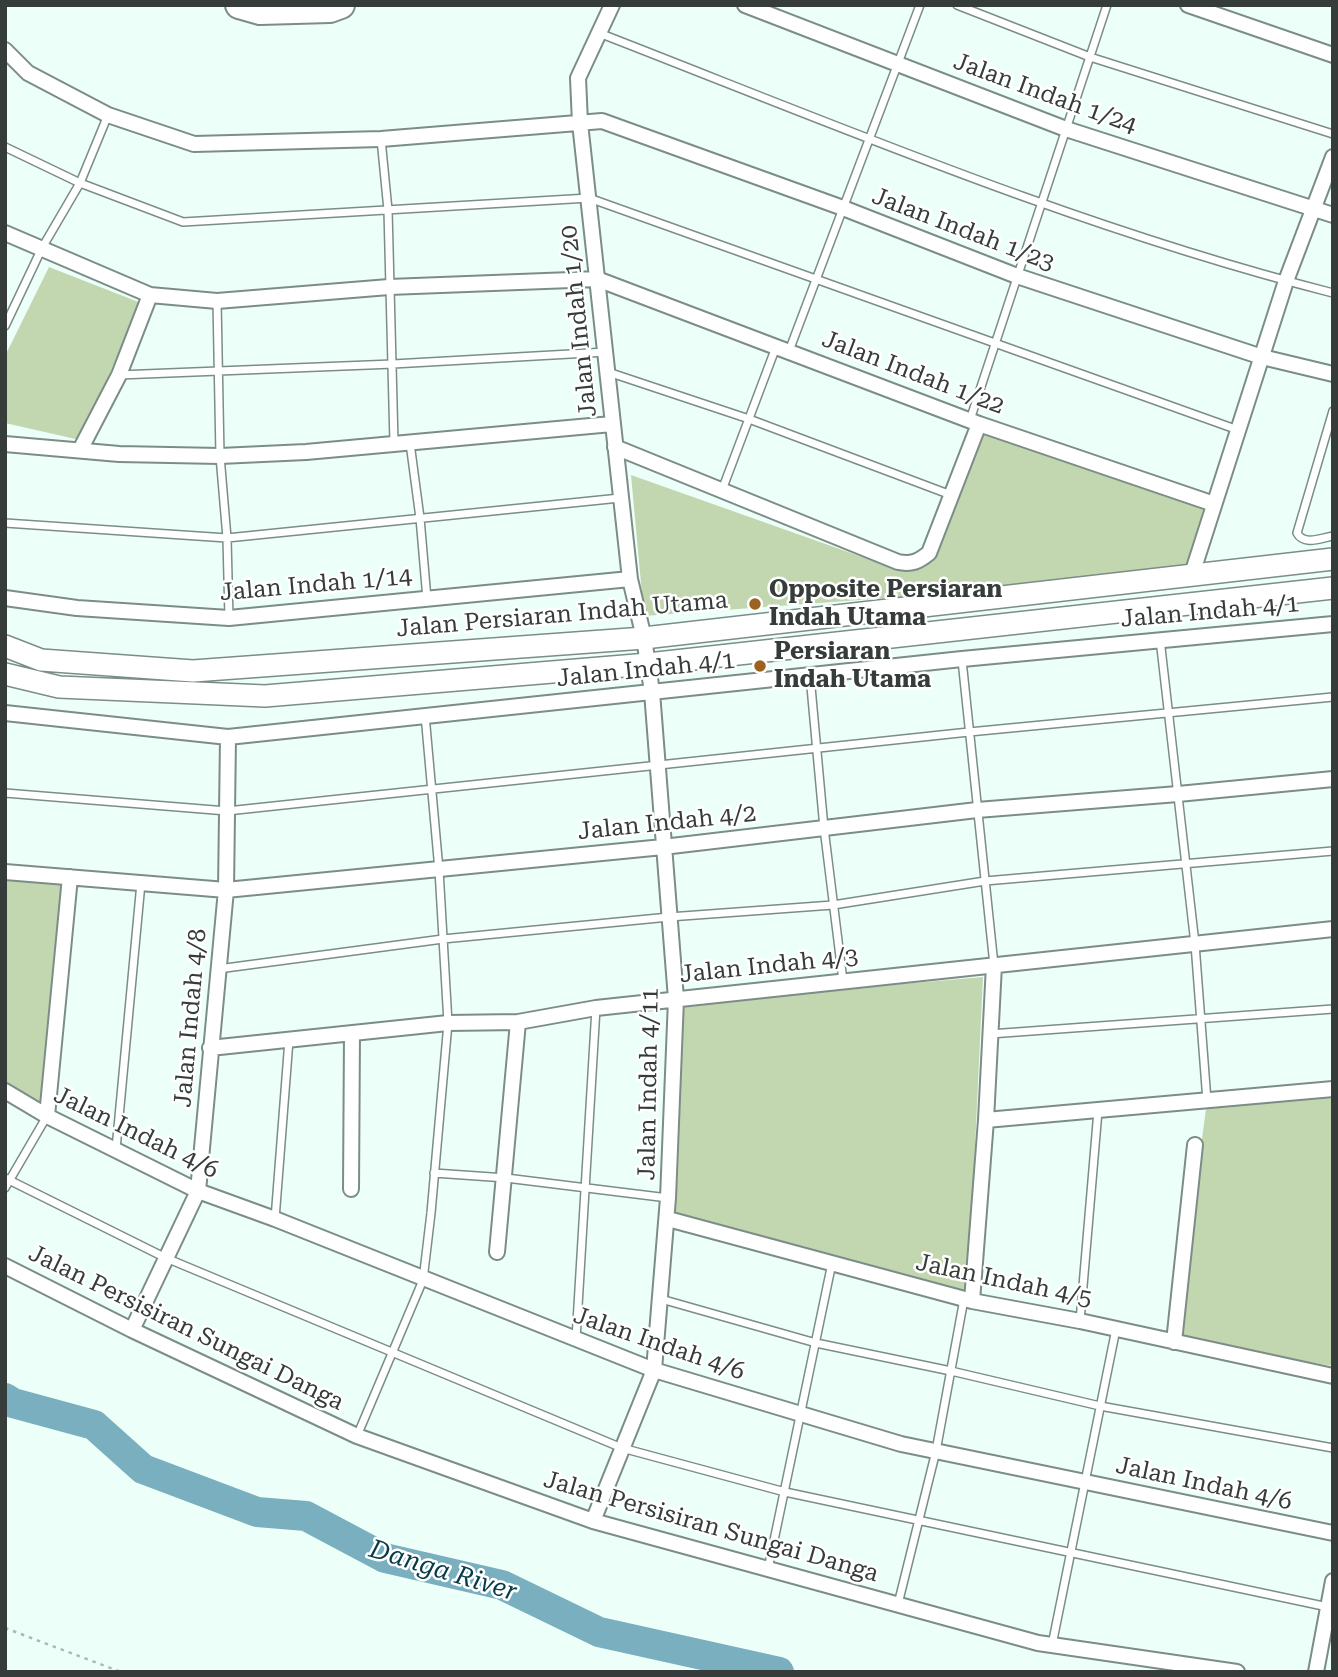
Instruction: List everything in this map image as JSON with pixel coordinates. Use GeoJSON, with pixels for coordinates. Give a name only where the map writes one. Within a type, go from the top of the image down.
{"type":"FeatureCollection","features":[{"type":"Feature","properties":{"kind":"highway"},"geometry":{"type":"LineString","coordinates":[[239,5],[260,11],[330,9],[341,5]]}},
{"type":"Feature","properties":{"kind":"main road","name":"Jalan Persiaran Indah Utama"},"geometry":{"type":"LineString","coordinates":[[5,646],[41,660],[193,671],[644,638],[1333,559]]}},
{"type":"Feature","properties":{"kind":"main road"},"geometry":{"type":"LineString","coordinates":[[5,674],[59,687],[265,696],[648,664],[1333,588]]}},
{"type":"Feature","properties":{"kind":"street","name":"Jalan Indah 1/20"},"geometry":{"type":"LineString","coordinates":[[612,5],[578,78],[580,122],[630,579],[644,638]]}},
{"type":"Feature","properties":{"kind":"street","name":"Jalan Indah 1/24"},"geometry":{"type":"LineString","coordinates":[[745,5],[1066,129],[1333,215]]}},
{"type":"Feature","properties":{"kind":"street"},"geometry":{"type":"LineString","coordinates":[[1188,5],[1333,55]]}},
{"type":"Feature","properties":{"kind":"street","name":"Jalan Indah 1/23"},"geometry":{"type":"LineString","coordinates":[[5,50],[28,73],[108,115],[194,144],[381,139],[602,121],[843,208],[1017,276],[1262,356],[1333,374]]}},
{"type":"Feature","properties":{"kind":"street"},"geometry":{"type":"LineString","coordinates":[[1192,574],[1286,281],[1333,158]]}},
{"type":"Feature","properties":{"kind":"street"},"geometry":{"type":"LineString","coordinates":[[5,233],[150,295],[217,301],[389,287],[597,279]]}},
{"type":"Feature","properties":{"kind":"street","name":"Jalan Indah 1/22"},"geometry":{"type":"LineString","coordinates":[[597,279],[974,422],[1214,505]]}},
{"type":"Feature","properties":{"kind":"street"},"geometry":{"type":"LineString","coordinates":[[79,450],[119,375],[150,295]]}},
{"type":"Feature","properties":{"kind":"street"},"geometry":{"type":"LineString","coordinates":[[615,447],[908,564],[919,561],[929,552],[951,495],[974,422]]}},
{"type":"Feature","properties":{"kind":"street"},"geometry":{"type":"LineString","coordinates":[[5,444],[119,454],[220,456],[306,452],[612,424]]}},
{"type":"Feature","properties":{"kind":"street","name":"Jalan Indah 1/14"},"geometry":{"type":"LineString","coordinates":[[5,598],[77,608],[229,618],[630,579]]}},
{"type":"Feature","properties":{"kind":"street","name":"Jalan Indah 4/1"},"geometry":{"type":"LineString","coordinates":[[5,713],[228,737],[962,659],[1333,624]]}},
{"type":"Feature","properties":{"kind":"street","name":"Jalan Indah 4/11"},"geometry":{"type":"LineString","coordinates":[[593,1521],[654,1370],[668,1219],[676,999],[652,692],[644,638]]}},
{"type":"Feature","properties":{"kind":"street","name":"Jalan Indah 4/8"},"geometry":{"type":"LineString","coordinates":[[132,1330],[198,1191],[226,890],[228,737]]}},
{"type":"Feature","properties":{"kind":"street","name":"Jalan Indah 4/2"},"geometry":{"type":"LineString","coordinates":[[5,872],[226,890],[663,847],[977,810],[1333,779]]}},
{"type":"Feature","properties":{"kind":"street"},"geometry":{"type":"LineString","coordinates":[[47,1115],[70,877]]}},
{"type":"Feature","properties":{"kind":"street","name":"Jalan Indah 4/3"},"geometry":{"type":"LineString","coordinates":[[210,1048],[447,1023],[518,1023],[596,1007],[1333,929]]}},
{"type":"Feature","properties":{"kind":"street"},"geometry":{"type":"LineString","coordinates":[[968,1300],[986,1120],[994,965]]}},
{"type":"Feature","properties":{"kind":"street"},"geometry":{"type":"LineString","coordinates":[[497,1252],[506,1178],[518,1023]]}},
{"type":"Feature","properties":{"kind":"street"},"geometry":{"type":"LineString","coordinates":[[351,1189],[352,1034]]}},
{"type":"Feature","properties":{"kind":"street"},"geometry":{"type":"LineString","coordinates":[[986,1120],[1333,1089]]}},
{"type":"Feature","properties":{"kind":"street","name":"Jalan Indah 4/6"},"geometry":{"type":"LineString","coordinates":[[5,1091],[198,1191],[654,1370],[901,1444],[1333,1533]]}},
{"type":"Feature","properties":{"kind":"street"},"geometry":{"type":"LineString","coordinates":[[1174,1342],[1195,1145]]}},
{"type":"Feature","properties":{"kind":"street","name":"Jalan Indah 4/5"},"geometry":{"type":"LineString","coordinates":[[668,1219],[968,1300],[1080,1321],[1333,1376]]}},
{"type":"Feature","properties":{"kind":"street","name":"Jalan Persisiran Sungai Danga"},"geometry":{"type":"LineString","coordinates":[[5,1266],[132,1330],[357,1436],[593,1521],[1051,1645],[1237,1672]]}},
{"type":"Feature","properties":{"kind":"street"},"geometry":{"type":"LineString","coordinates":[[1316,1672],[1333,1581]]}},
{"type":"Feature","properties":{"kind":"lane"},"geometry":{"type":"LineString","coordinates":[[722,491],[749,419],[816,279],[920,5]]}},
{"type":"Feature","properties":{"kind":"lane"},"geometry":{"type":"LineString","coordinates":[[957,5],[1090,57],[1333,134]]}},
{"type":"Feature","properties":{"kind":"lane"},"geometry":{"type":"LineString","coordinates":[[974,422],[995,343],[1107,5]]}},
{"type":"Feature","properties":{"kind":"lane"},"geometry":{"type":"LineString","coordinates":[[599,33],[1041,204],[1286,281],[1333,293]]}},
{"type":"Feature","properties":{"kind":"lane"},"geometry":{"type":"LineString","coordinates":[[5,326],[42,248],[80,183],[108,115]]}},
{"type":"Feature","properties":{"kind":"lane"},"geometry":{"type":"LineString","coordinates":[[381,139],[388,210],[394,443]]}},
{"type":"Feature","properties":{"kind":"lane"},"geometry":{"type":"LineString","coordinates":[[5,147],[80,183],[183,222],[589,198],[1238,430]]}},
{"type":"Feature","properties":{"kind":"lane"},"geometry":{"type":"LineString","coordinates":[[217,301],[220,456],[227,538],[229,618]]}},
{"type":"Feature","properties":{"kind":"lane"},"geometry":{"type":"LineString","coordinates":[[119,375],[607,352]]}},
{"type":"Feature","properties":{"kind":"lane"},"geometry":{"type":"LineString","coordinates":[[608,372],[749,419],[951,495]]}},
{"type":"Feature","properties":{"kind":"lane"},"geometry":{"type":"LineString","coordinates":[[1333,411],[1297,533],[1306,541],[1333,536]]}},
{"type":"Feature","properties":{"kind":"lane"},"geometry":{"type":"LineString","coordinates":[[410,443],[427,598]]}},
{"type":"Feature","properties":{"kind":"lane"},"geometry":{"type":"LineString","coordinates":[[5,523],[227,538],[621,498]]}},
{"type":"Feature","properties":{"kind":"lane"},"geometry":{"type":"LineString","coordinates":[[1160,639],[1195,944],[1207,1102]]}},
{"type":"Feature","properties":{"kind":"lane"},"geometry":{"type":"LineString","coordinates":[[962,659],[994,965]]}},
{"type":"Feature","properties":{"kind":"lane"},"geometry":{"type":"LineString","coordinates":[[810,675],[824,828],[843,981]]}},
{"type":"Feature","properties":{"kind":"lane"},"geometry":{"type":"LineString","coordinates":[[5,793],[227,811],[969,732],[1333,697]]}},
{"type":"Feature","properties":{"kind":"lane"},"geometry":{"type":"LineString","coordinates":[[357,1436],[422,1280],[434,1173],[447,1023],[439,870],[425,715]]}},
{"type":"Feature","properties":{"kind":"lane"},"geometry":{"type":"LineString","coordinates":[[218,969],[443,939],[669,917],[833,905],[985,881],[1333,852]]}},
{"type":"Feature","properties":{"kind":"lane"},"geometry":{"type":"LineString","coordinates":[[116,1150],[141,883]]}},
{"type":"Feature","properties":{"kind":"lane"},"geometry":{"type":"LineString","coordinates":[[576,1340],[596,1007]]}},
{"type":"Feature","properties":{"kind":"lane"},"geometry":{"type":"LineString","coordinates":[[990,1034],[1333,1009]]}},
{"type":"Feature","properties":{"kind":"lane"},"geometry":{"type":"LineString","coordinates":[[275,1219],[289,1039]]}},
{"type":"Feature","properties":{"kind":"lane"},"geometry":{"type":"LineString","coordinates":[[1080,1321],[1098,1111]]}},
{"type":"Feature","properties":{"kind":"lane"},"geometry":{"type":"LineString","coordinates":[[5,1188],[47,1115]]}},
{"type":"Feature","properties":{"kind":"lane"},"geometry":{"type":"LineString","coordinates":[[434,1173],[506,1178],[668,1198]]}},
{"type":"Feature","properties":{"kind":"lane"},"geometry":{"type":"LineString","coordinates":[[8,1179],[166,1258],[622,1448],[785,1492],[1328,1607]]}},
{"type":"Feature","properties":{"kind":"lane"},"geometry":{"type":"LineString","coordinates":[[768,1569],[832,1263]]}},
{"type":"Feature","properties":{"kind":"lane"},"geometry":{"type":"LineString","coordinates":[[660,1299],[816,1343],[1100,1406],[1333,1448]]}},
{"type":"Feature","properties":{"kind":"lane"},"geometry":{"type":"LineString","coordinates":[[898,1605],[936,1451],[968,1300]]}},
{"type":"Feature","properties":{"kind":"lane"},"geometry":{"type":"LineString","coordinates":[[1051,1645],[1116,1329]]}},
{"type":"Feature","properties":{"kind":"path"},"geometry":{"type":"LineString","coordinates":[[5,1628],[121,1672]]}},
{"type":"Feature","properties":{"kind":"green space"},"geometry":{"type":"Polygon","coordinates":[[[49,267],[141,303],[80,440],[5,423],[5,356],[49,267]]]}},
{"type":"Feature","properties":{"kind":"green space"},"geometry":{"type":"Polygon","coordinates":[[[983,432],[1208,510],[1189,570],[900,597],[644,616],[631,475],[896,569],[915,570],[934,558],[983,432]]]}},
{"type":"Feature","properties":{"kind":"green space"},"geometry":{"type":"Polygon","coordinates":[[[5,875],[66,882],[43,1108],[5,1087],[5,875]]]}},
{"type":"Feature","properties":{"kind":"green space"},"geometry":{"type":"Polygon","coordinates":[[[983,977],[968,1295],[832,1263],[673,1212],[681,1003],[983,977]]]}},
{"type":"Feature","properties":{"kind":"green space"},"geometry":{"type":"Polygon","coordinates":[[[1333,1096],[1333,1366],[1174,1342],[1207,1102],[1333,1096]]]}},
{"type":"Feature","properties":{"kind":"waterway","name":"Danga River"},"geometry":{"type":"LineString","coordinates":[[5,1398],[13,1403],[94,1425],[143,1469],[257,1512],[306,1516],[385,1558],[502,1585],[599,1632],[779,1672]]}},
{"type":"Feature","properties":{"kind":"place","name":"Opposite Persiaran Indah Utama"},"geometry":{"type":"Point","coordinates":[755,604]}},
{"type":"Feature","properties":{"kind":"place","name":"Persiaran Indah Utama"},"geometry":{"type":"Point","coordinates":[760,666]}}]}
